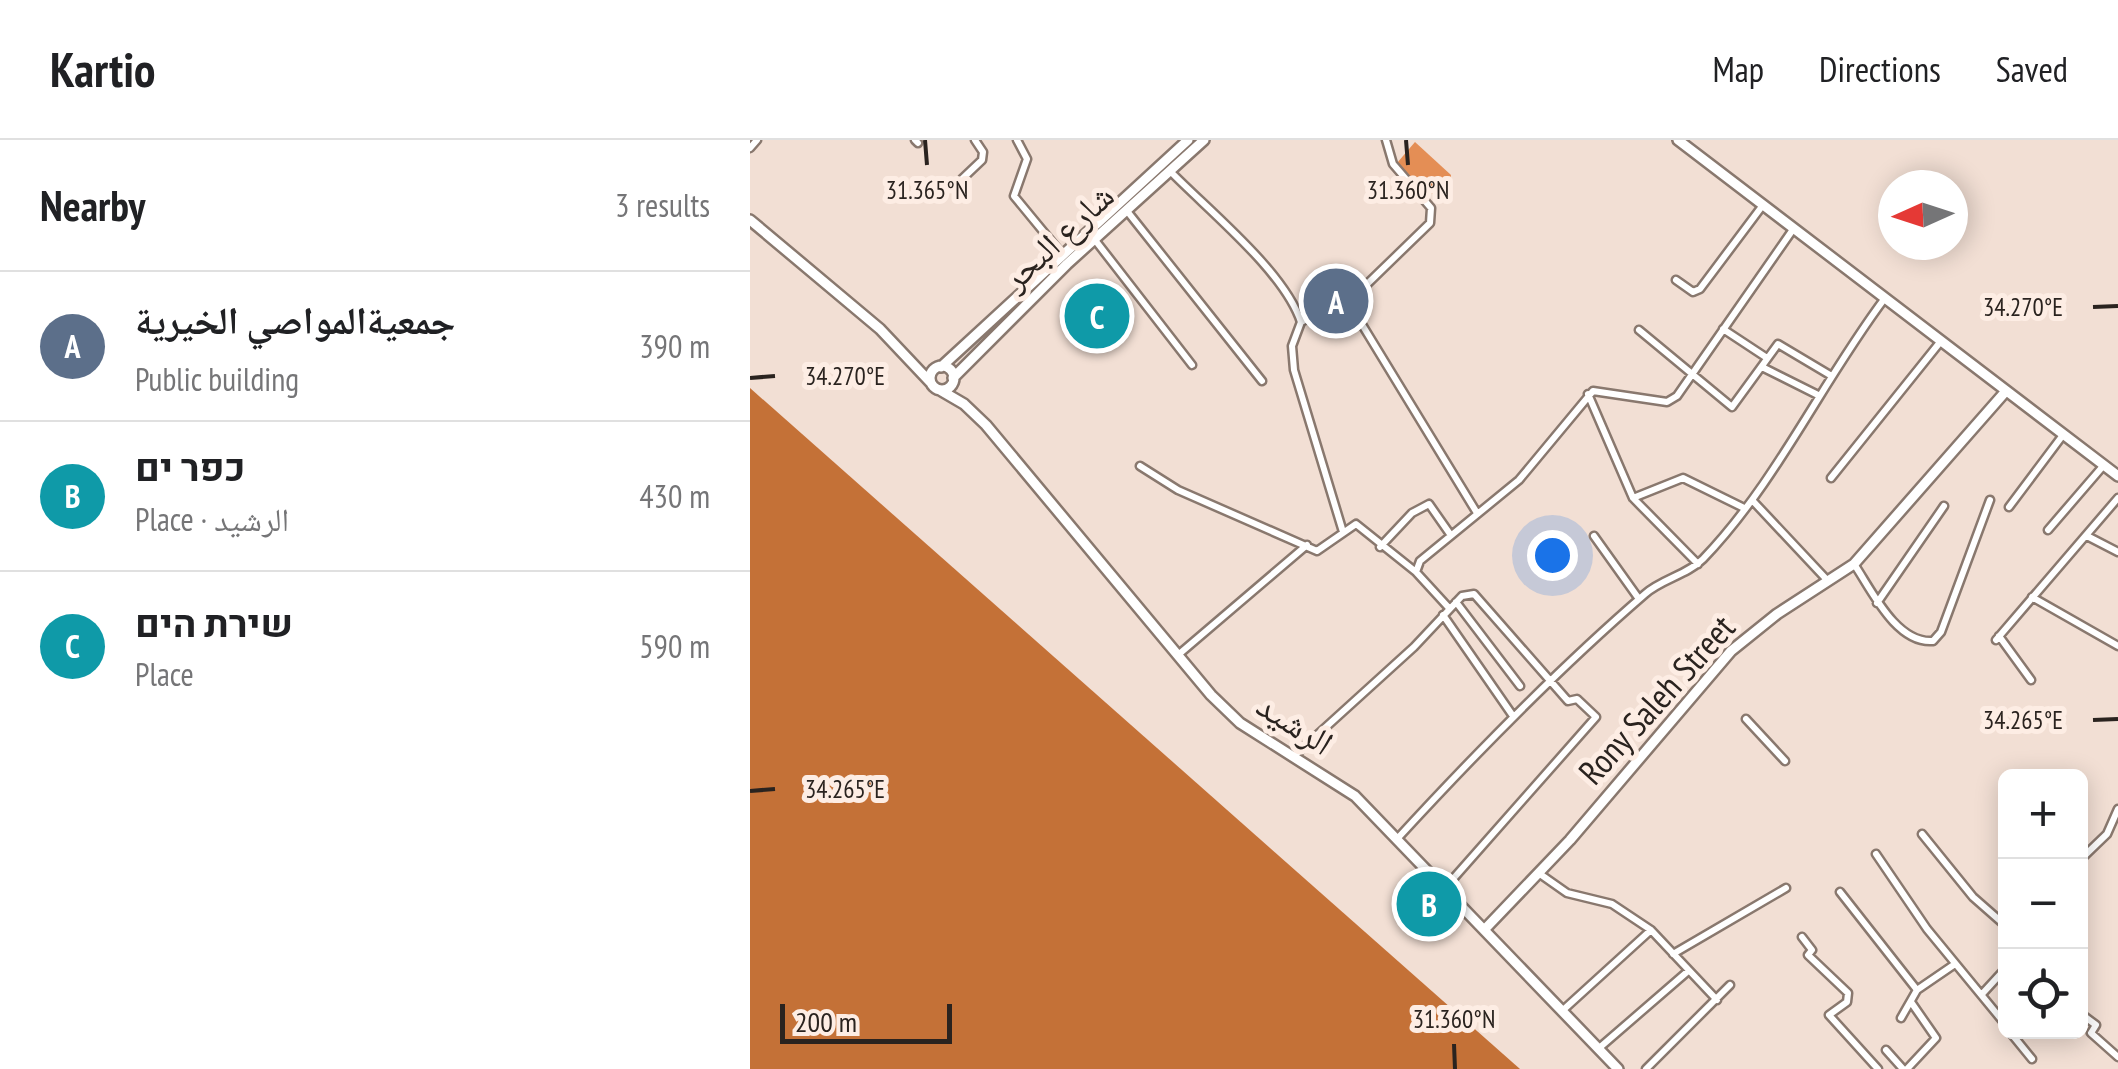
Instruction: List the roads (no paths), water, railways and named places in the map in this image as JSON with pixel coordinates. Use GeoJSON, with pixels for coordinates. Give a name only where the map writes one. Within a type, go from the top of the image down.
{"type":"FeatureCollection","features":[{"type":"Feature","properties":{"kind":"main road","name":"شارع البحر"},"geometry":{"type":"LineString","coordinates":[[939,367],[1188,140]]}},
{"type":"Feature","properties":{"kind":"main road","name":"شارع البحر"},"geometry":{"type":"LineString","coordinates":[[936,387],[953,380],[960,367],[1204,140]]}},
{"type":"Feature","properties":{"kind":"main road"},"geometry":{"type":"LineString","coordinates":[[1678,140],[2118,476]]}},
{"type":"Feature","properties":{"kind":"main road","name":"الرشيد"},"geometry":{"type":"LineString","coordinates":[[750,220],[916,365],[936,387],[964,404],[1051,498],[1177,656],[1240,723],[1355,796],[1618,1069]]}},
{"type":"Feature","properties":{"kind":"main road"},"geometry":{"type":"LineString","coordinates":[[916,365],[939,367],[936,387]]}},
{"type":"Feature","properties":{"kind":"main road","name":"الرشيد"},"geometry":{"type":"LineString","coordinates":[[939,367],[951,371],[964,404]]}},
{"type":"Feature","properties":{"kind":"main road","name":"Rony Saleh Street"},"geometry":{"type":"LineString","coordinates":[[1484,930],[1540,874],[1732,651],[1776,614],[1854,564],[2006,391]]}},
{"type":"Feature","properties":{"kind":"street"},"geometry":{"type":"LineString","coordinates":[[750,148],[758,140]]}},
{"type":"Feature","properties":{"kind":"street"},"geometry":{"type":"LineString","coordinates":[[962,179],[982,160],[983,152],[975,140]]}},
{"type":"Feature","properties":{"kind":"street"},"geometry":{"type":"LineString","coordinates":[[1017,140],[1026,160],[1014,196],[1061,253]]}},
{"type":"Feature","properties":{"kind":"street"},"geometry":{"type":"LineString","coordinates":[[1301,322],[1347,300],[1430,223],[1431,208],[1393,164],[1386,140]]}},
{"type":"Feature","properties":{"kind":"street"},"geometry":{"type":"LineString","coordinates":[[1170,171],[1292,299],[1301,322],[1292,346],[1294,370],[1344,532]]}},
{"type":"Feature","properties":{"kind":"street"},"geometry":{"type":"LineString","coordinates":[[1676,280],[1694,292],[1700,288],[1764,204]]}},
{"type":"Feature","properties":{"kind":"street"},"geometry":{"type":"LineString","coordinates":[[1127,211],[1262,381]]}},
{"type":"Feature","properties":{"kind":"street"},"geometry":{"type":"LineString","coordinates":[[1416,572],[1420,561],[1534,464],[1588,394],[1608,390],[1671,401],[1795,228]]}},
{"type":"Feature","properties":{"kind":"street"},"geometry":{"type":"LineString","coordinates":[[1095,240],[1192,365]]}},
{"type":"Feature","properties":{"kind":"street"},"geometry":{"type":"LineString","coordinates":[[1397,839],[1513,716],[1638,599],[1698,564],[1752,500],[1795,438],[1830,375],[1886,298]]}},
{"type":"Feature","properties":{"kind":"street"},"geometry":{"type":"LineString","coordinates":[[1347,300],[1477,513]]}},
{"type":"Feature","properties":{"kind":"street"},"geometry":{"type":"LineString","coordinates":[[1723,328],[1767,358]]}},
{"type":"Feature","properties":{"kind":"street"},"geometry":{"type":"LineString","coordinates":[[1640,330],[1732,407],[1778,344],[1830,375]]}},
{"type":"Feature","properties":{"kind":"street"},"geometry":{"type":"LineString","coordinates":[[1830,478],[1940,340]]}},
{"type":"Feature","properties":{"kind":"street"},"geometry":{"type":"LineString","coordinates":[[1762,367],[1818,395]]}},
{"type":"Feature","properties":{"kind":"street"},"geometry":{"type":"LineString","coordinates":[[1588,394],[1633,498],[1698,564]]}},
{"type":"Feature","properties":{"kind":"street"},"geometry":{"type":"LineString","coordinates":[[2009,508],[2064,434]]}},
{"type":"Feature","properties":{"kind":"street"},"geometry":{"type":"LineString","coordinates":[[2048,530],[2104,465]]}},
{"type":"Feature","properties":{"kind":"street"},"geometry":{"type":"LineString","coordinates":[[1140,466],[1178,490],[1307,546],[1322,550],[1356,524],[1416,572],[1520,686]]}},
{"type":"Feature","properties":{"kind":"street"},"geometry":{"type":"LineString","coordinates":[[1633,498],[1683,478],[1744,508]]}},
{"type":"Feature","properties":{"kind":"street"},"geometry":{"type":"LineString","coordinates":[[2030,680],[1998,638],[2118,498]]}},
{"type":"Feature","properties":{"kind":"street"},"geometry":{"type":"LineString","coordinates":[[1752,500],[1829,582]]}},
{"type":"Feature","properties":{"kind":"street"},"geometry":{"type":"LineString","coordinates":[[1854,564],[1877,603],[1916,637],[1928,642],[1938,637],[1990,500]]}},
{"type":"Feature","properties":{"kind":"street"},"geometry":{"type":"LineString","coordinates":[[1380,547],[1412,513],[1430,504],[1450,534]]}},
{"type":"Feature","properties":{"kind":"street"},"geometry":{"type":"LineString","coordinates":[[1877,603],[1944,506]]}},
{"type":"Feature","properties":{"kind":"street"},"geometry":{"type":"LineString","coordinates":[[1594,536],[1638,599]]}},
{"type":"Feature","properties":{"kind":"street"},"geometry":{"type":"LineString","coordinates":[[2087,536],[2118,552]]}},
{"type":"Feature","properties":{"kind":"street"},"geometry":{"type":"LineString","coordinates":[[1177,656],[1307,546]]}},
{"type":"Feature","properties":{"kind":"street"},"geometry":{"type":"LineString","coordinates":[[1294,756],[1414,647],[1449,608],[1474,594],[1568,701],[1581,701],[1596,722],[1445,888]]}},
{"type":"Feature","properties":{"kind":"street"},"geometry":{"type":"LineString","coordinates":[[2032,598],[2118,646]]}},
{"type":"Feature","properties":{"kind":"street"},"geometry":{"type":"LineString","coordinates":[[1449,608],[1513,716]]}},
{"type":"Feature","properties":{"kind":"street"},"geometry":{"type":"LineString","coordinates":[[1746,719],[1785,761]]}},
{"type":"Feature","properties":{"kind":"street"},"geometry":{"type":"LineString","coordinates":[[2081,859],[2107,834],[2118,808]]}},
{"type":"Feature","properties":{"kind":"street"},"geometry":{"type":"LineString","coordinates":[[1922,834],[1972,897],[1998,919]]}},
{"type":"Feature","properties":{"kind":"street"},"geometry":{"type":"LineString","coordinates":[[1876,854],[1954,964],[1998,1013]]}},
{"type":"Feature","properties":{"kind":"street"},"geometry":{"type":"LineString","coordinates":[[1540,874],[1566,892],[1612,904],[1651,930],[1717,1000]]}},
{"type":"Feature","properties":{"kind":"street"},"geometry":{"type":"LineString","coordinates":[[1672,954],[1786,888]]}},
{"type":"Feature","properties":{"kind":"street"},"geometry":{"type":"LineString","coordinates":[[1840,892],[1917,990]]}},
{"type":"Feature","properties":{"kind":"street"},"geometry":{"type":"LineString","coordinates":[[1561,1012],[1651,930]]}},
{"type":"Feature","properties":{"kind":"street"},"geometry":{"type":"LineString","coordinates":[[1802,937],[1812,950],[1808,955],[1848,993],[1847,1002],[1829,1015],[1878,1069]]}},
{"type":"Feature","properties":{"kind":"street"},"geometry":{"type":"LineString","coordinates":[[1901,1018],[1917,990],[1954,964]]}},
{"type":"Feature","properties":{"kind":"street"},"geometry":{"type":"LineString","coordinates":[[1598,1050],[1687,972]]}},
{"type":"Feature","properties":{"kind":"street"},"geometry":{"type":"LineString","coordinates":[[1983,993],[1998,977]]}},
{"type":"Feature","properties":{"kind":"street"},"geometry":{"type":"LineString","coordinates":[[1646,1069],[1730,985]]}},
{"type":"Feature","properties":{"kind":"street"},"geometry":{"type":"LineString","coordinates":[[1886,1050],[1905,1069],[1918,1066],[1936,1034],[1911,1002]]}},
{"type":"Feature","properties":{"kind":"street"},"geometry":{"type":"LineString","coordinates":[[2088,1020],[2096,1026],[2091,1033],[2118,1057]]}},
{"type":"Feature","properties":{"kind":"street"},"geometry":{"type":"LineString","coordinates":[[2016,1039],[2032,1059]]}},
{"type":"Feature","properties":{"kind":"place","name":"جمعيةالمواصي الخيرية"},"geometry":{"type":"Point","coordinates":[1336,301]}},
{"type":"Feature","properties":{"kind":"place","name":"שירת הים"},"geometry":{"type":"Point","coordinates":[1097,316]}},
{"type":"Feature","properties":{"kind":"place","name":"כפר ים"},"geometry":{"type":"Point","coordinates":[1429,904]}}]}
